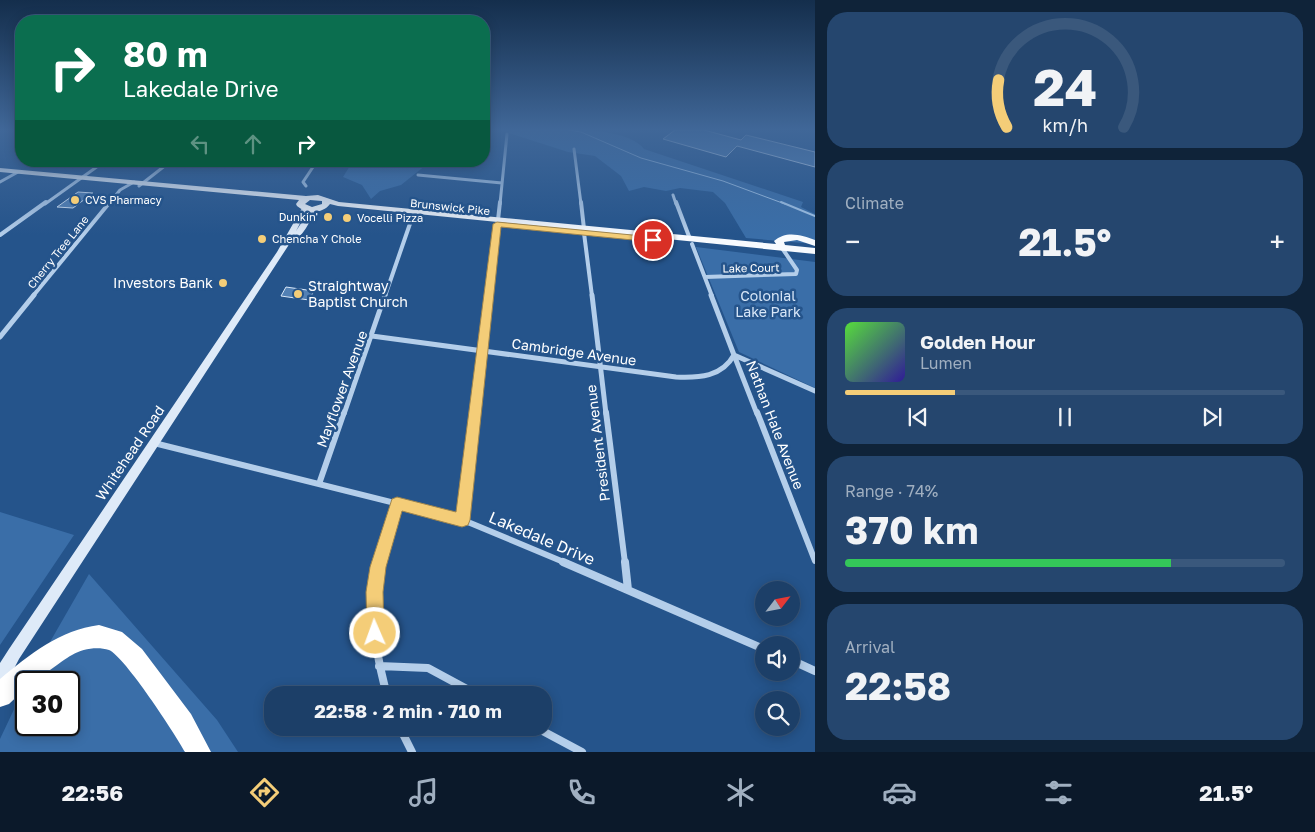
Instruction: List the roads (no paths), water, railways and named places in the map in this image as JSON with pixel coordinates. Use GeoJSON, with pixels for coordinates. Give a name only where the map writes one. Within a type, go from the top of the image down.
{"type":"FeatureCollection","features":[{"type":"Feature","properties":{"kind":"highway"},"geometry":{"type":"LineString","coordinates":[[0,696],[28,671],[63,647],[92,637],[106,638],[116,641],[137,662],[186,726],[198,752]]}},
{"type":"Feature","properties":{"kind":"main road","name":"Brunswick Pike"},"geometry":{"type":"LineString","coordinates":[[0,172],[213,192],[312,205],[497,222]]}},
{"type":"Feature","properties":{"kind":"main road","name":"Brunswick Pike"},"geometry":{"type":"LineString","coordinates":[[312,205],[338,204],[784,251],[815,256]]}},
{"type":"Feature","properties":{"kind":"main road","name":"Whitehead Road"},"geometry":{"type":"LineString","coordinates":[[0,678],[285,246],[292,230],[312,205]]}},
{"type":"Feature","properties":{"kind":"main road"},"geometry":{"type":"LineString","coordinates":[[784,251],[779,241],[784,237],[794,237],[815,243]]}},
{"type":"Feature","properties":{"kind":"main road","name":"Brunswick Pike"},"geometry":{"type":"LineString","coordinates":[[784,251],[815,251]]}},
{"type":"Feature","properties":{"kind":"street"},"geometry":{"type":"LineString","coordinates":[[462,520],[504,165]]}},
{"type":"Feature","properties":{"kind":"street","name":"President Avenue"},"geometry":{"type":"LineString","coordinates":[[576,165],[628,590]]}},
{"type":"Feature","properties":{"kind":"street"},"geometry":{"type":"LineString","coordinates":[[0,235],[97,167]]}},
{"type":"Feature","properties":{"kind":"street","name":"Cherry Tree Lane"},"geometry":{"type":"LineString","coordinates":[[0,337],[110,202],[162,167]]}},
{"type":"Feature","properties":{"kind":"street"},"geometry":{"type":"LineString","coordinates":[[306,186],[303,182],[304,178],[312,167]]}},
{"type":"Feature","properties":{"kind":"street"},"geometry":{"type":"LineString","coordinates":[[0,182],[16,173]]}},
{"type":"Feature","properties":{"kind":"street"},"geometry":{"type":"LineString","coordinates":[[418,175],[502,183]]}},
{"type":"Feature","properties":{"kind":"street","name":"Nathan Hale Avenue"},"geometry":{"type":"LineString","coordinates":[[673,195],[815,560]]}},
{"type":"Feature","properties":{"kind":"street","name":"Mayflower Avenue"},"geometry":{"type":"LineString","coordinates":[[319,484],[413,215]]}},
{"type":"Feature","properties":{"kind":"street","name":"Lake Court"},"geometry":{"type":"LineString","coordinates":[[705,277],[792,275],[797,270],[784,251]]}},
{"type":"Feature","properties":{"kind":"street","name":"Cambridge Avenue"},"geometry":{"type":"LineString","coordinates":[[372,336],[600,367],[690,377],[707,375],[721,370],[729,365],[734,355]]}},
{"type":"Feature","properties":{"kind":"street"},"geometry":{"type":"LineString","coordinates":[[734,355],[815,391]]}},
{"type":"Feature","properties":{"kind":"street","name":"Lakedale Drive"},"geometry":{"type":"LineString","coordinates":[[154,443],[462,520],[487,529],[755,645]]}},
{"type":"Feature","properties":{"kind":"street"},"geometry":{"type":"LineString","coordinates":[[385,686],[379,666],[374,619],[374,592],[378,567],[397,504]]}},
{"type":"Feature","properties":{"kind":"street"},"geometry":{"type":"LineString","coordinates":[[800,664],[815,671]]}},
{"type":"Feature","properties":{"kind":"street"},"geometry":{"type":"LineString","coordinates":[[379,666],[428,668],[461,686]]}},
{"type":"Feature","properties":{"kind":"street"},"geometry":{"type":"LineString","coordinates":[[404,736],[412,752]]}},
{"type":"Feature","properties":{"kind":"street"},"geometry":{"type":"LineString","coordinates":[[552,736],[582,752]]}},
{"type":"Feature","properties":{"kind":"waterway"},"geometry":{"type":"LineString","coordinates":[[666,165],[723,181],[785,204]]}},
{"type":"Feature","properties":{"kind":"waterway"},"geometry":{"type":"LineString","coordinates":[[781,202],[815,216]]}},
{"type":"Feature","properties":{"kind":"place","name":"CVS Pharmacy"},"geometry":{"type":"Point","coordinates":[75,200]}},
{"type":"Feature","properties":{"kind":"place","name":"Dunkin'"},"geometry":{"type":"Point","coordinates":[328,217]}},
{"type":"Feature","properties":{"kind":"place","name":"Vocelli Pizza"},"geometry":{"type":"Point","coordinates":[347,218]}},
{"type":"Feature","properties":{"kind":"place","name":"Chencha Y Chole"},"geometry":{"type":"Point","coordinates":[262,239]}},
{"type":"Feature","properties":{"kind":"place","name":"Investors Bank"},"geometry":{"type":"Point","coordinates":[223,283]}},
{"type":"Feature","properties":{"kind":"place","name":"Straightway Baptist Church"},"geometry":{"type":"Point","coordinates":[298,294]}},
{"type":"Feature","properties":{"kind":"park label","name":"Colonial Lake Park"},"geometry":{"type":"Point","coordinates":[768,304]}}]}
